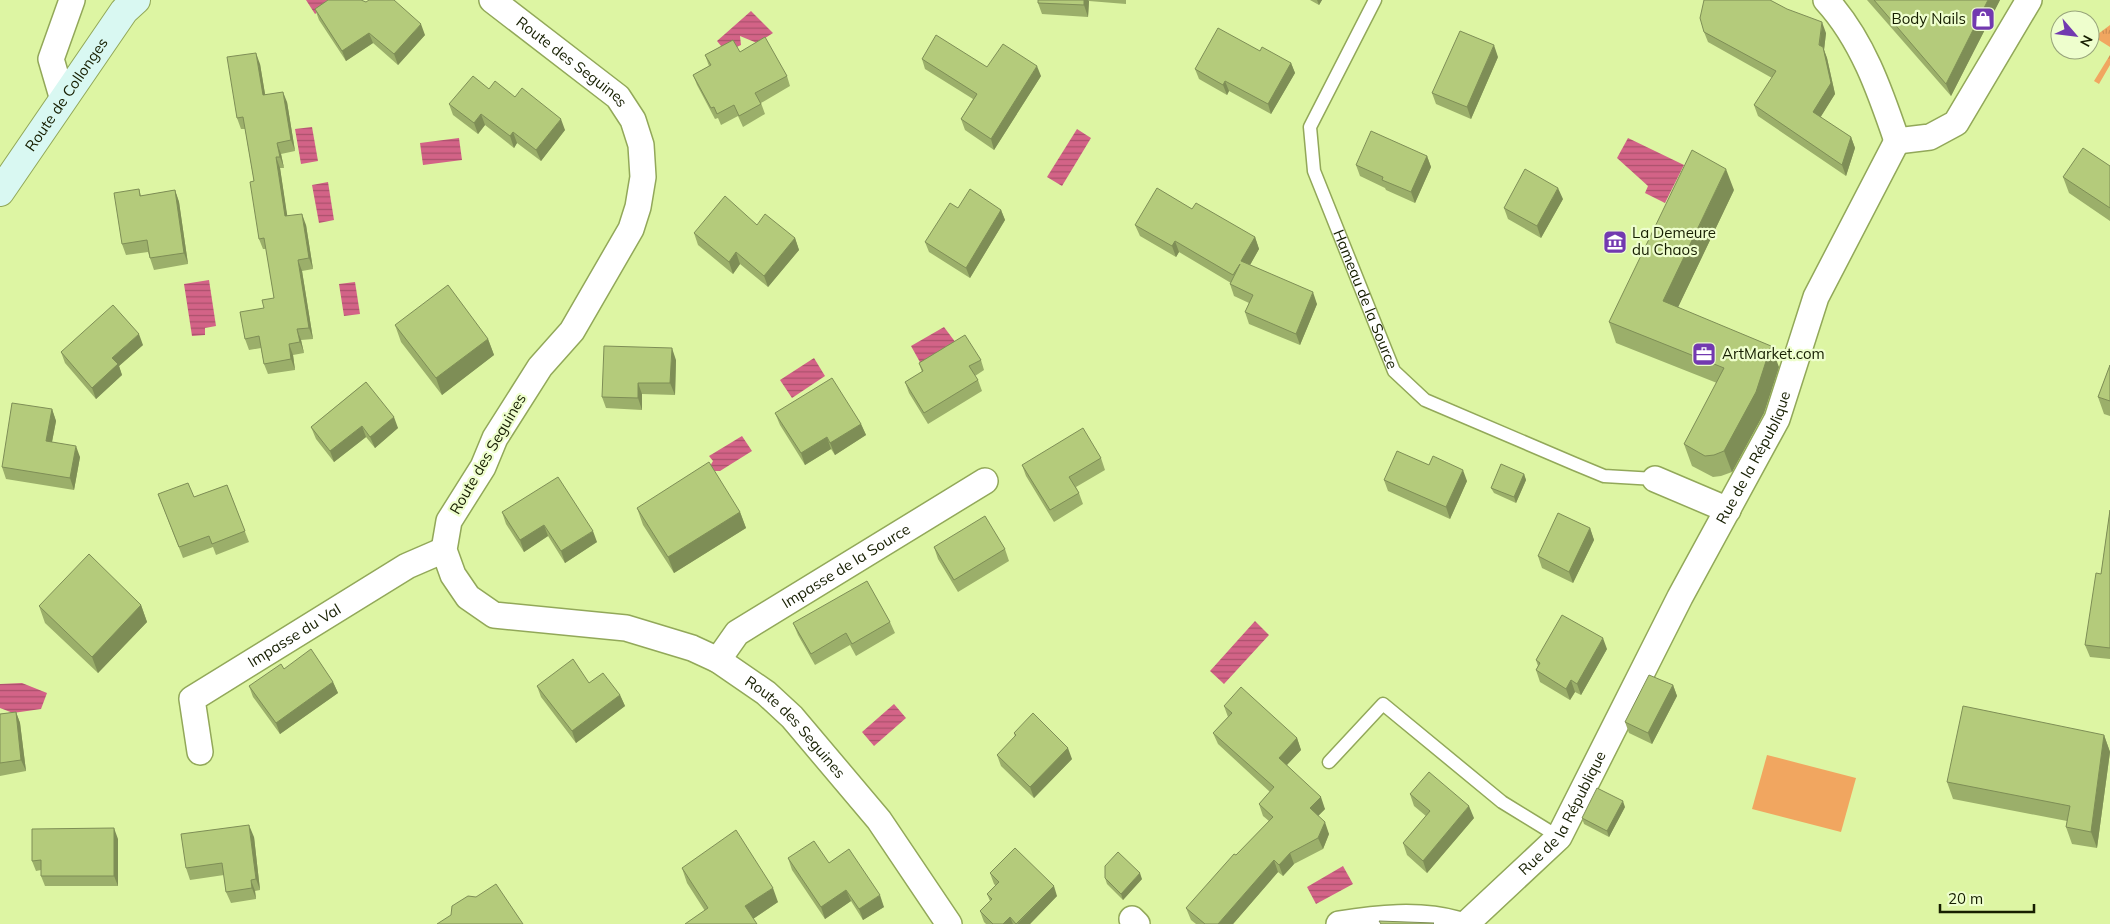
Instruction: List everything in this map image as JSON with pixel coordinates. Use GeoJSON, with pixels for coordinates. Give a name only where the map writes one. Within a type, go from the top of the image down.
{"type":"FeatureCollection","features":[{"type":"Feature","properties":{"kind":"main road","name":"Route de Collonges"},"geometry":{"type":"LineString","coordinates":[[0,192],[124,11],[136,0]]}},
{"type":"Feature","properties":{"kind":"street"},"geometry":{"type":"LineString","coordinates":[[63,100],[51,59],[72,0]]}},
{"type":"Feature","properties":{"kind":"street","name":"Route des Seguines"},"geometry":{"type":"LineString","coordinates":[[492,0],[618,97],[632,120],[641,145],[643,177],[631,230],[572,331],[540,367],[495,438],[483,467],[449,521],[444,550],[453,575],[468,597],[494,615],[626,628],[692,648],[718,660],[766,693],[792,717],[879,820],[949,924]]}},
{"type":"Feature","properties":{"kind":"street"},"geometry":{"type":"LineString","coordinates":[[1826,0],[1844,19],[1871,70],[1897,141],[1930,137],[1956,122],[2028,0]]}},
{"type":"Feature","properties":{"kind":"street","name":"Rue de la République"},"geometry":{"type":"LineString","coordinates":[[1466,924],[1558,837],[1680,597],[1777,419],[1816,298],[1897,141]]}},
{"type":"Feature","properties":{"kind":"street","name":"Hameau de la Source"},"geometry":{"type":"LineString","coordinates":[[1655,478],[1728,510]]}},
{"type":"Feature","properties":{"kind":"street","name":"Impasse de la Source"},"geometry":{"type":"LineString","coordinates":[[718,660],[736,633],[985,481]]}},
{"type":"Feature","properties":{"kind":"street","name":"Impasse du Val"},"geometry":{"type":"LineString","coordinates":[[200,752],[192,699],[407,566],[444,550]]}},
{"type":"Feature","properties":{"kind":"street"},"geometry":{"type":"LineString","coordinates":[[1339,924],[1374,918],[1443,920],[1457,924]]}},
{"type":"Feature","properties":{"kind":"lane","name":"Hameau de la Source"},"geometry":{"type":"LineString","coordinates":[[1376,0],[1310,126],[1314,171],[1394,371],[1425,400],[1604,476],[1655,478]]}},
{"type":"Feature","properties":{"kind":"lane"},"geometry":{"type":"LineString","coordinates":[[1329,762],[1383,704],[1502,802],[1558,837]]}},
{"type":"Feature","properties":{"kind":"green space"},"geometry":{"type":"Polygon","coordinates":[[[2110,25],[2110,47],[2100,41],[2100,32],[2110,25]]]}},
{"type":"Feature","properties":{"kind":"green space"},"geometry":{"type":"Polygon","coordinates":[[[2110,55],[2110,65],[2099,84],[2094,81],[2110,55]]]}},
{"type":"Feature","properties":{"kind":"green space"},"geometry":{"type":"Polygon","coordinates":[[[1767,755],[1856,778],[1841,832],[1752,809],[1767,755]]]}},
{"type":"Feature","properties":{"kind":"shaded area"},"geometry":{"type":"Polygon","coordinates":[[[306,0],[337,0],[315,14],[306,0]]]}},
{"type":"Feature","properties":{"kind":"shaded area"},"geometry":{"type":"Polygon","coordinates":[[[751,11],[773,33],[757,43],[740,36],[741,45],[726,52],[717,41],[751,11]]]}},
{"type":"Feature","properties":{"kind":"shaded area"},"geometry":{"type":"Polygon","coordinates":[[[312,127],[318,161],[301,164],[295,129],[312,127]]]}},
{"type":"Feature","properties":{"kind":"shaded area"},"geometry":{"type":"Polygon","coordinates":[[[1077,129],[1091,138],[1062,186],[1047,177],[1077,129]]]}},
{"type":"Feature","properties":{"kind":"shaded area"},"geometry":{"type":"Polygon","coordinates":[[[459,138],[462,160],[423,165],[420,143],[459,138]]]}},
{"type":"Feature","properties":{"kind":"shaded area"},"geometry":{"type":"Polygon","coordinates":[[[1628,138],[1684,165],[1665,203],[1645,193],[1648,186],[1617,158],[1628,138]]]}},
{"type":"Feature","properties":{"kind":"shaded area"},"geometry":{"type":"Polygon","coordinates":[[[328,182],[334,220],[319,223],[312,185],[328,182]]]}},
{"type":"Feature","properties":{"kind":"shaded area"},"geometry":{"type":"Polygon","coordinates":[[[209,280],[216,326],[205,328],[205,335],[192,336],[184,284],[209,280]]]}},
{"type":"Feature","properties":{"kind":"shaded area"},"geometry":{"type":"Polygon","coordinates":[[[355,282],[360,314],[344,316],[339,284],[355,282]]]}},
{"type":"Feature","properties":{"kind":"shaded area"},"geometry":{"type":"Polygon","coordinates":[[[944,327],[956,343],[921,364],[911,346],[944,327]]]}},
{"type":"Feature","properties":{"kind":"shaded area"},"geometry":{"type":"Polygon","coordinates":[[[814,358],[825,376],[792,398],[780,380],[814,358]]]}},
{"type":"Feature","properties":{"kind":"shaded area"},"geometry":{"type":"Polygon","coordinates":[[[742,436],[752,451],[720,471],[714,471],[709,468],[713,461],[709,456],[742,436]]]}},
{"type":"Feature","properties":{"kind":"shaded area"},"geometry":{"type":"Polygon","coordinates":[[[1255,621],[1269,635],[1224,684],[1210,671],[1255,621]]]}},
{"type":"Feature","properties":{"kind":"shaded area"},"geometry":{"type":"Polygon","coordinates":[[[22,683],[47,693],[41,709],[13,713],[0,708],[0,684],[22,683]]]}},
{"type":"Feature","properties":{"kind":"shaded area"},"geometry":{"type":"Polygon","coordinates":[[[894,704],[906,718],[874,746],[862,732],[894,704]]]}},
{"type":"Feature","properties":{"kind":"shaded area"},"geometry":{"type":"Polygon","coordinates":[[[1343,866],[1353,884],[1316,904],[1307,887],[1343,866]]]}},
{"type":"Feature","properties":{"kind":"building"},"geometry":{"type":"Polygon","coordinates":[[[328,0],[361,0],[366,2],[369,0],[394,0],[421,24],[394,54],[369,33],[342,51],[315,9],[328,0]]]}},
{"type":"Feature","properties":{"kind":"building"},"geometry":{"type":"Polygon","coordinates":[[[1038,0],[1084,0],[1084,5],[1038,3],[1038,0]]]}},
{"type":"Feature","properties":{"kind":"building"},"geometry":{"type":"Polygon","coordinates":[[[1704,0],[1770,0],[1787,9],[1822,22],[1819,45],[1823,47],[1831,83],[1813,112],[1851,137],[1842,165],[1754,105],[1776,71],[1704,32],[1700,18],[1704,0]]]}},
{"type":"Feature","properties":{"kind":"building"},"geometry":{"type":"Polygon","coordinates":[[[1874,0],[1988,0],[1946,84],[1874,0]]]}},
{"type":"Feature","properties":{"kind":"building"},"geometry":{"type":"Polygon","coordinates":[[[1218,28],[1260,51],[1262,47],[1291,63],[1268,104],[1225,81],[1223,85],[1195,69],[1218,28]]]}},
{"type":"Feature","properties":{"kind":"building"},"geometry":{"type":"Polygon","coordinates":[[[1460,31],[1494,45],[1467,107],[1432,93],[1460,31]]]}},
{"type":"Feature","properties":{"kind":"building"},"geometry":{"type":"Polygon","coordinates":[[[936,35],[987,67],[1003,44],[1037,66],[991,139],[961,119],[977,94],[922,59],[936,35]]]}},
{"type":"Feature","properties":{"kind":"building"},"geometry":{"type":"Polygon","coordinates":[[[765,37],[787,76],[755,93],[761,104],[739,116],[734,105],[717,114],[714,107],[711,108],[693,75],[711,65],[705,55],[733,40],[740,52],[765,37]]]}},
{"type":"Feature","properties":{"kind":"building"},"geometry":{"type":"Polygon","coordinates":[[[256,53],[263,95],[283,92],[291,140],[277,143],[280,157],[276,157],[285,216],[302,214],[309,258],[298,260],[309,328],[297,329],[300,342],[289,344],[291,359],[264,364],[259,336],[245,339],[240,312],[264,308],[262,300],[274,298],[264,238],[259,239],[250,182],[254,181],[243,117],[237,118],[227,57],[256,53]]]}},
{"type":"Feature","properties":{"kind":"building"},"geometry":{"type":"Polygon","coordinates":[[[473,76],[489,89],[495,81],[515,97],[522,88],[561,119],[536,150],[513,132],[510,136],[481,114],[474,123],[449,104],[473,76]]]}},
{"type":"Feature","properties":{"kind":"building"},"geometry":{"type":"Polygon","coordinates":[[[1371,131],[1427,156],[1411,192],[1382,180],[1383,177],[1356,165],[1371,131]]]}},
{"type":"Feature","properties":{"kind":"building"},"geometry":{"type":"Polygon","coordinates":[[[2083,148],[2110,166],[2110,208],[2063,177],[2083,148]]]}},
{"type":"Feature","properties":{"kind":"building"},"geometry":{"type":"Polygon","coordinates":[[[1692,150],[1726,169],[1663,301],[1771,346],[1756,392],[1724,451],[1705,456],[1684,444],[1724,368],[1609,322],[1692,150]]]}},
{"type":"Feature","properties":{"kind":"building"},"geometry":{"type":"Polygon","coordinates":[[[1525,169],[1558,188],[1537,226],[1504,208],[1525,169]]]}},
{"type":"Feature","properties":{"kind":"building"},"geometry":{"type":"Polygon","coordinates":[[[1157,188],[1192,209],[1196,203],[1255,237],[1241,261],[1313,292],[1296,334],[1245,312],[1253,295],[1230,284],[1240,264],[1233,275],[1175,241],[1172,246],[1135,225],[1157,188]]]}},
{"type":"Feature","properties":{"kind":"building"},"geometry":{"type":"Polygon","coordinates":[[[139,189],[140,196],[175,190],[184,253],[150,258],[147,240],[122,244],[114,193],[139,189]]]}},
{"type":"Feature","properties":{"kind":"building"},"geometry":{"type":"Polygon","coordinates":[[[970,189],[1001,210],[966,268],[925,242],[950,203],[958,208],[970,189]]]}},
{"type":"Feature","properties":{"kind":"building"},"geometry":{"type":"Polygon","coordinates":[[[725,196],[757,225],[765,214],[795,238],[764,276],[736,252],[729,262],[694,233],[725,196]]]}},
{"type":"Feature","properties":{"kind":"building"},"geometry":{"type":"Polygon","coordinates":[[[448,285],[488,339],[436,378],[395,325],[448,285]]]}},
{"type":"Feature","properties":{"kind":"building"},"geometry":{"type":"Polygon","coordinates":[[[113,305],[139,334],[112,358],[118,364],[92,388],[61,352],[113,305]]]}},
{"type":"Feature","properties":{"kind":"building"},"geometry":{"type":"Polygon","coordinates":[[[965,335],[981,360],[969,366],[978,380],[924,413],[905,382],[923,371],[919,363],[965,335]]]}},
{"type":"Feature","properties":{"kind":"building"},"geometry":{"type":"Polygon","coordinates":[[[604,346],[672,348],[670,383],[638,383],[638,398],[602,397],[604,346]]]}},
{"type":"Feature","properties":{"kind":"building"},"geometry":{"type":"Polygon","coordinates":[[[2110,365],[2110,401],[2098,397],[2110,365]]]}},
{"type":"Feature","properties":{"kind":"building"},"geometry":{"type":"Polygon","coordinates":[[[832,378],[861,424],[830,443],[827,437],[801,453],[775,413],[832,378]]]}},
{"type":"Feature","properties":{"kind":"building"},"geometry":{"type":"Polygon","coordinates":[[[366,382],[394,417],[370,437],[362,426],[330,451],[311,427],[366,382]]]}},
{"type":"Feature","properties":{"kind":"building"},"geometry":{"type":"Polygon","coordinates":[[[12,403],[52,409],[46,441],[76,446],[70,478],[2,467],[12,403]]]}},
{"type":"Feature","properties":{"kind":"building"},"geometry":{"type":"Polygon","coordinates":[[[1083,428],[1101,458],[1069,477],[1079,493],[1050,510],[1022,465],[1083,428]]]}},
{"type":"Feature","properties":{"kind":"building"},"geometry":{"type":"Polygon","coordinates":[[[1397,451],[1429,465],[1433,456],[1463,470],[1446,507],[1384,480],[1397,451]]]}},
{"type":"Feature","properties":{"kind":"building"},"geometry":{"type":"Polygon","coordinates":[[[709,462],[740,512],[668,557],[637,508],[709,462]]]}},
{"type":"Feature","properties":{"kind":"building"},"geometry":{"type":"Polygon","coordinates":[[[1501,464],[1524,474],[1514,497],[1491,488],[1501,464]]]}},
{"type":"Feature","properties":{"kind":"building"},"geometry":{"type":"Polygon","coordinates":[[[558,477],[593,531],[561,551],[544,525],[520,540],[502,512],[558,477]]]}},
{"type":"Feature","properties":{"kind":"building"},"geometry":{"type":"Polygon","coordinates":[[[188,483],[194,497],[227,485],[245,531],[212,544],[209,536],[179,547],[158,494],[188,483]]]}},
{"type":"Feature","properties":{"kind":"building"},"geometry":{"type":"Polygon","coordinates":[[[2110,510],[2110,648],[2085,645],[2096,573],[2101,574],[2110,510]]]}},
{"type":"Feature","properties":{"kind":"building"},"geometry":{"type":"Polygon","coordinates":[[[1558,513],[1590,528],[1569,572],[1538,556],[1558,513]]]}},
{"type":"Feature","properties":{"kind":"building"},"geometry":{"type":"Polygon","coordinates":[[[985,516],[1005,549],[954,580],[934,547],[985,516]]]}},
{"type":"Feature","properties":{"kind":"building"},"geometry":{"type":"Polygon","coordinates":[[[89,554],[141,605],[92,657],[39,606],[89,554]]]}},
{"type":"Feature","properties":{"kind":"building"},"geometry":{"type":"Polygon","coordinates":[[[867,581],[890,622],[852,644],[846,633],[811,654],[793,623],[867,581]]]}},
{"type":"Feature","properties":{"kind":"building"},"geometry":{"type":"Polygon","coordinates":[[[1562,615],[1603,638],[1577,684],[1571,680],[1566,689],[1536,670],[1540,663],[1536,660],[1562,615]]]}},
{"type":"Feature","properties":{"kind":"building"},"geometry":{"type":"Polygon","coordinates":[[[311,649],[333,682],[276,723],[249,686],[281,664],[284,669],[311,649]]]}},
{"type":"Feature","properties":{"kind":"building"},"geometry":{"type":"Polygon","coordinates":[[[573,659],[589,683],[603,673],[620,695],[572,731],[537,686],[573,659]]]}},
{"type":"Feature","properties":{"kind":"building"},"geometry":{"type":"Polygon","coordinates":[[[1649,675],[1673,685],[1648,733],[1625,722],[1649,675]]]}},
{"type":"Feature","properties":{"kind":"building"},"geometry":{"type":"Polygon","coordinates":[[[1241,687],[1297,738],[1279,758],[1321,797],[1310,808],[1325,822],[1318,838],[1290,853],[1279,865],[1274,860],[1218,924],[1205,924],[1186,908],[1234,854],[1236,855],[1273,817],[1259,804],[1274,787],[1213,733],[1232,713],[1224,706],[1241,687]]]}},
{"type":"Feature","properties":{"kind":"building"},"geometry":{"type":"Polygon","coordinates":[[[1963,706],[2104,735],[2091,832],[2066,827],[2070,806],[1947,782],[1963,706]]]}},
{"type":"Feature","properties":{"kind":"building"},"geometry":{"type":"Polygon","coordinates":[[[16,712],[21,760],[0,763],[0,714],[16,712]]]}},
{"type":"Feature","properties":{"kind":"building"},"geometry":{"type":"Polygon","coordinates":[[[1033,713],[1068,748],[1030,787],[997,755],[1033,713]]]}},
{"type":"Feature","properties":{"kind":"building"},"geometry":{"type":"Polygon","coordinates":[[[1429,772],[1469,806],[1423,861],[1403,843],[1430,811],[1410,794],[1429,772]]]}},
{"type":"Feature","properties":{"kind":"building"},"geometry":{"type":"Polygon","coordinates":[[[1597,788],[1623,801],[1607,831],[1582,818],[1597,788]]]}},
{"type":"Feature","properties":{"kind":"building"},"geometry":{"type":"Polygon","coordinates":[[[249,825],[256,879],[251,880],[252,888],[226,892],[222,863],[186,868],[181,834],[249,825]]]}},
{"type":"Feature","properties":{"kind":"building"},"geometry":{"type":"Polygon","coordinates":[[[114,828],[114,876],[41,876],[41,860],[32,861],[32,829],[114,828]]]}},
{"type":"Feature","properties":{"kind":"building"},"geometry":{"type":"Polygon","coordinates":[[[736,830],[773,888],[745,906],[757,924],[685,924],[708,908],[682,868],[736,830]]]}},
{"type":"Feature","properties":{"kind":"building"},"geometry":{"type":"Polygon","coordinates":[[[814,841],[829,863],[849,849],[880,895],[859,909],[846,890],[821,907],[788,858],[814,841]]]}},
{"type":"Feature","properties":{"kind":"building"},"geometry":{"type":"Polygon","coordinates":[[[1015,848],[1054,886],[1016,924],[1010,917],[1003,924],[993,924],[980,911],[992,899],[987,894],[999,882],[990,873],[1015,848]]]}},
{"type":"Feature","properties":{"kind":"building"},"geometry":{"type":"Polygon","coordinates":[[[1118,852],[1140,873],[1121,894],[1105,878],[1105,866],[1118,852]]]}},
{"type":"Feature","properties":{"kind":"building"},"geometry":{"type":"Polygon","coordinates":[[[496,884],[523,924],[437,924],[451,915],[452,906],[468,896],[476,897],[496,884]]]}},
{"type":"Feature","properties":{"kind":"building"},"geometry":{"type":"Polygon","coordinates":[[[1379,921],[1434,923],[1381,924],[1379,921]]]}},
{"type":"Feature","properties":{"kind":"place","name":"Body Nails"},"geometry":{"type":"Point","coordinates":[1983,19]}},
{"type":"Feature","properties":{"kind":"place","name":"La Demeure du Chaos"},"geometry":{"type":"Point","coordinates":[1615,242]}},
{"type":"Feature","properties":{"kind":"place","name":"ArtMarket.com"},"geometry":{"type":"Point","coordinates":[1704,354]}}]}
